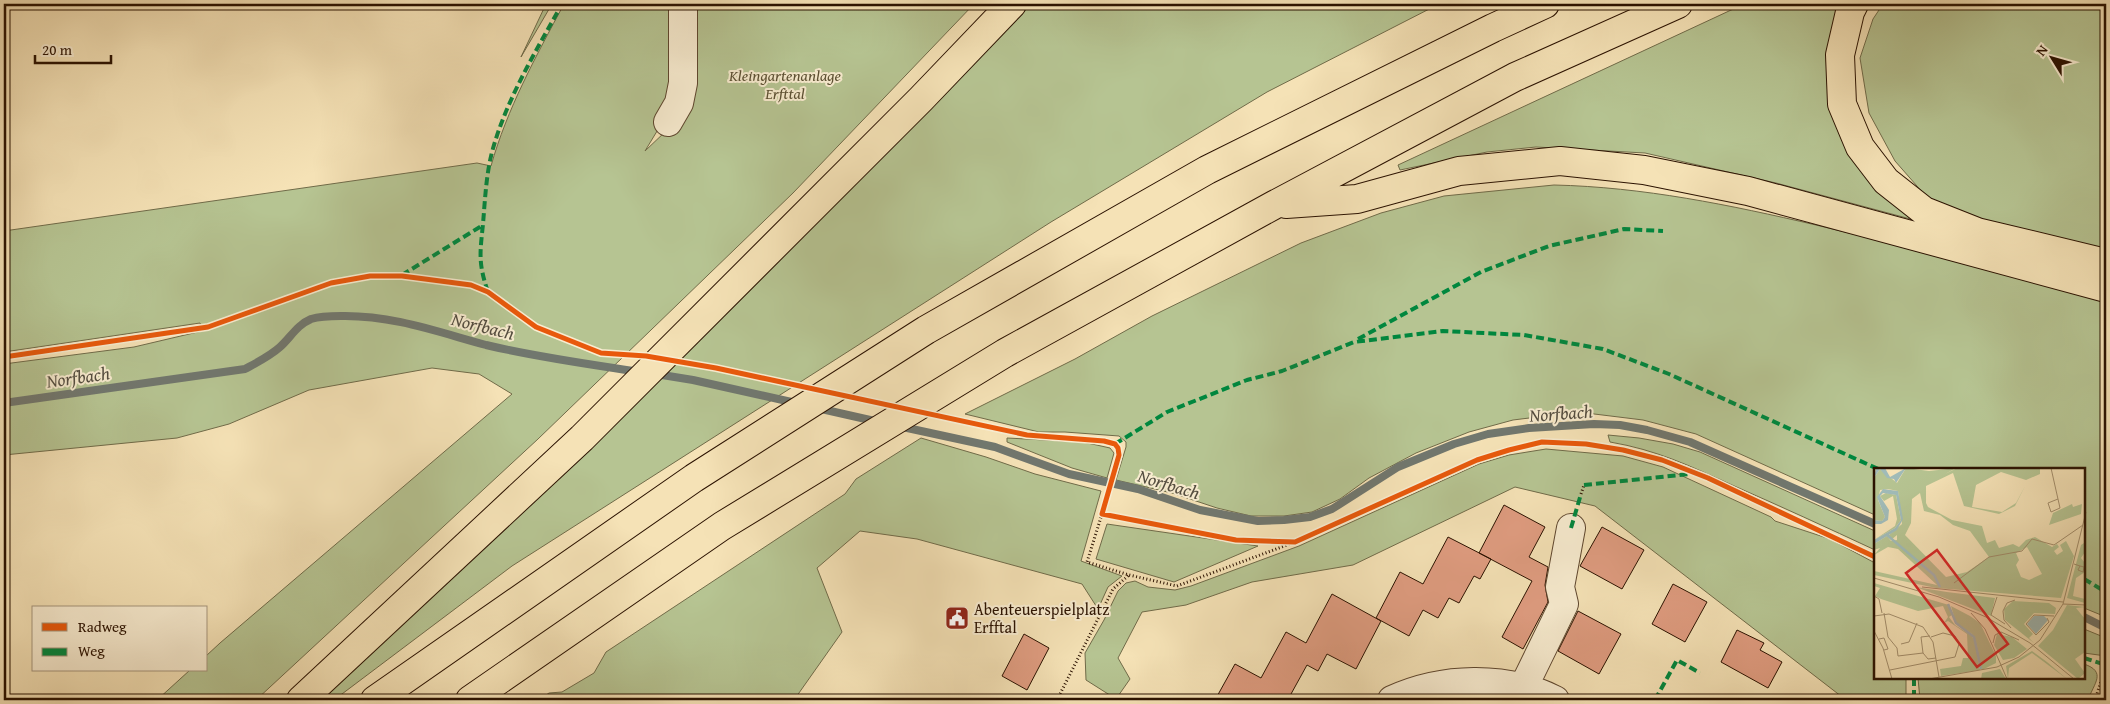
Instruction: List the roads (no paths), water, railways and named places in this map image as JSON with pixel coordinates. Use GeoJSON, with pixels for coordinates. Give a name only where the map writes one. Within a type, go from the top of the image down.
{"type":"FeatureCollection","features":[{"type":"Feature","properties":{"kind":"highway"},"geometry":{"type":"LineString","coordinates":[[301,700],[582,438],[722,300],[1012,4]]}},
{"type":"Feature","properties":{"kind":"highway"},"geometry":{"type":"LineString","coordinates":[[375,700],[694,478],[862,369],[926,330],[1207,170],[1545,4]]}},
{"type":"Feature","properties":{"kind":"highway"},"geometry":{"type":"LineString","coordinates":[[470,700],[722,526],[1006,354],[1274,205],[1515,77],[1678,4]]}},
{"type":"Feature","properties":{"kind":"highway"},"geometry":{"type":"LineString","coordinates":[[1854,4],[1850,12],[1840,55],[1842,104],[1860,147],[1886,180],[1924,211],[1977,232],[2106,263]]}},
{"type":"Feature","properties":{"kind":"highway"},"geometry":{"type":"LineString","coordinates":[[1274,205],[1357,199],[1459,171],[1560,161],[1644,170],[1748,191],[2106,288]]}},
{"type":"Feature","properties":{"kind":"street"},"geometry":{"type":"LineString","coordinates":[[668,122],[679,103],[683,83],[683,4]]}},
{"type":"Feature","properties":{"kind":"street"},"geometry":{"type":"LineString","coordinates":[[1523,688],[1564,604],[1560,587],[1571,528]]}},
{"type":"Feature","properties":{"kind":"street"},"geometry":{"type":"LineString","coordinates":[[1392,700],[1430,686],[1480,682],[1523,688],[1555,700]]}},
{"type":"Feature","properties":{"kind":"waterway","name":"Norfbach"},"geometry":{"type":"LineString","coordinates":[[4,403],[245,369],[276,350],[306,322],[311,319],[330,316],[360,316],[397,321],[505,349],[640,372]]}},
{"type":"Feature","properties":{"kind":"waterway","name":"Norfbach"},"geometry":{"type":"LineString","coordinates":[[656,374],[693,380],[796,403]]}},
{"type":"Feature","properties":{"kind":"waterway","name":"Norfbach"},"geometry":{"type":"LineString","coordinates":[[817,408],[879,422]]}},
{"type":"Feature","properties":{"kind":"waterway","name":"Norfbach"},"geometry":{"type":"LineString","coordinates":[[898,426],[995,447],[1069,474],[1138,489],[1200,510],[1258,521],[1310,517],[1332,509],[1398,467],[1454,444],[1488,434],[1529,428],[1594,424],[1620,425],[1647,430],[1690,442],[1874,524]]}},
{"type":"Feature","properties":{"kind":"waterway","name":"Norfbach"},"geometry":{"type":"LineString","coordinates":[[2085,618],[2106,628]]}},
{"type":"Feature","properties":{"kind":"place","name":"Abenteuerspielplatz Erfftal"},"geometry":{"type":"Point","coordinates":[957,618]}},
{"type":"Feature","properties":{"kind":"park label","name":"Kleingartenanlage Erfttal"},"geometry":{"type":"Point","coordinates":[785,84]}}]}
